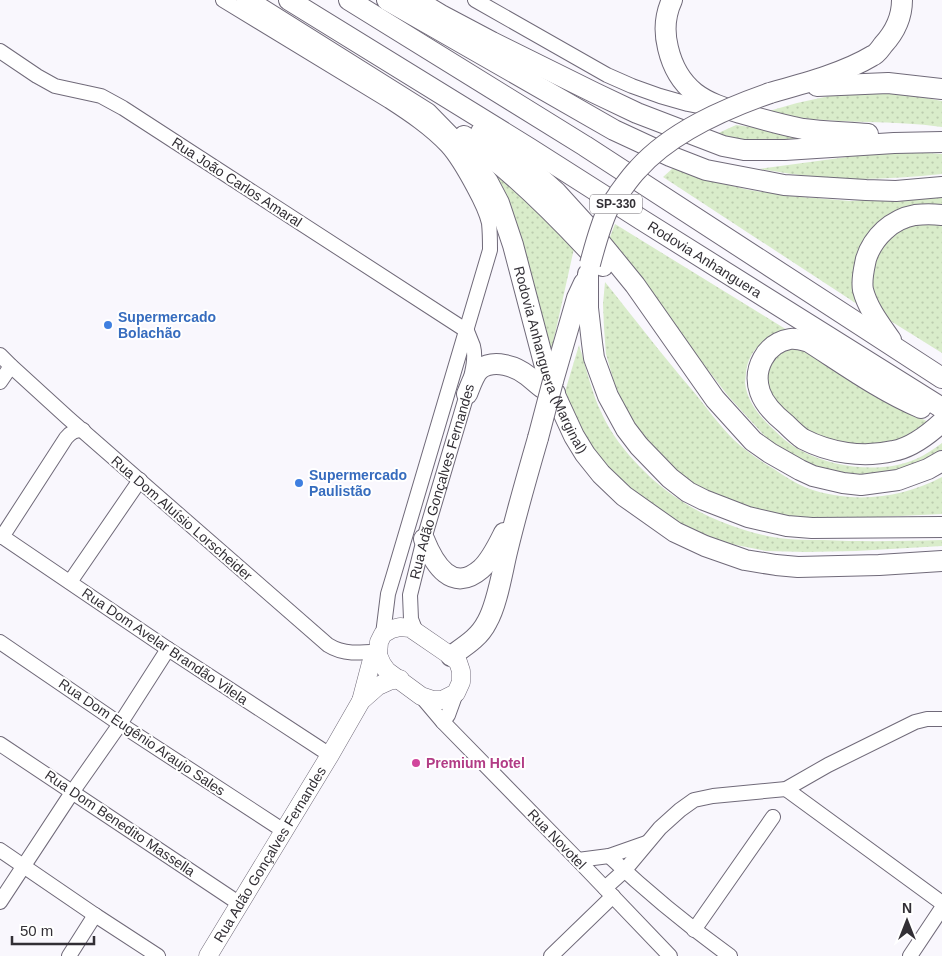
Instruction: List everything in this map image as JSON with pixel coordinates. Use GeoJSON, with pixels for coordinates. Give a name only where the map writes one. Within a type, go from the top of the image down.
{"type":"FeatureCollection","features":[{"type":"Feature","properties":{"kind":"highway","name":"Rodovia Anhanguera (Marginal)"},"geometry":{"type":"LineString","coordinates":[[247,0],[427,113],[469,156],[488,182],[499,203],[513,246],[549,382],[554,393],[574,436],[585,454],[601,474],[624,496],[675,532],[705,546],[745,560],[776,565],[831,567],[942,561]]}},
{"type":"Feature","properties":{"kind":"highway","name":"Rodovia Anhanguera"},"geometry":{"type":"LineString","coordinates":[[289,0],[642,220],[941,418]]}},
{"type":"Feature","properties":{"kind":"highway","name":"SP-330"},"geometry":{"type":"LineString","coordinates":[[349,0],[585,146],[942,378]]}},
{"type":"Feature","properties":{"kind":"highway"},"geometry":{"type":"LineString","coordinates":[[387,0],[614,130],[670,156],[706,170],[784,185],[896,191],[942,187]]}},
{"type":"Feature","properties":{"kind":"highway"},"geometry":{"type":"LineString","coordinates":[[416,0],[492,42],[595,94],[637,113],[723,146],[744,150],[785,150],[942,141]]}},
{"type":"Feature","properties":{"kind":"highway"},"geometry":{"type":"LineString","coordinates":[[672,0],[665,26],[666,40],[674,67],[695,94],[709,102],[758,118],[803,129],[907,135],[942,141]]}},
{"type":"Feature","properties":{"kind":"highway"},"geometry":{"type":"LineString","coordinates":[[451,656],[479,635],[488,622],[518,504],[577,298],[588,274],[608,209],[628,180],[647,159],[676,137],[707,119],[741,103],[840,71],[874,56],[891,37],[896,28],[902,8],[902,0]]}},
{"type":"Feature","properties":{"kind":"highway"},"geometry":{"type":"LineString","coordinates":[[441,15],[450,24],[471,37],[599,108],[671,146],[742,177]]}},
{"type":"Feature","properties":{"kind":"highway"},"geometry":{"type":"LineString","coordinates":[[382,58],[528,167],[556,192],[635,285],[715,399],[753,441],[782,460],[814,476],[861,485],[898,480],[928,469],[942,461]]}},
{"type":"Feature","properties":{"kind":"highway"},"geometry":{"type":"LineString","coordinates":[[777,91],[806,87],[888,83],[942,88]]}},
{"type":"Feature","properties":{"kind":"highway"},"geometry":{"type":"LineString","coordinates":[[427,113],[445,121],[504,168],[547,208],[574,234],[616,280],[667,346],[679,358],[694,368]]}},
{"type":"Feature","properties":{"kind":"highway"},"geometry":{"type":"LineString","coordinates":[[898,349],[873,314],[863,288],[863,274],[868,254],[879,236],[895,222],[914,215],[942,215]]}},
{"type":"Feature","properties":{"kind":"highway"},"geometry":{"type":"LineString","coordinates":[[588,274],[588,308],[594,358],[608,396],[626,429],[639,446],[670,478],[688,492],[748,517],[787,526],[812,528],[942,527]]}},
{"type":"Feature","properties":{"kind":"highway"},"geometry":{"type":"LineString","coordinates":[[789,339],[809,342],[892,394],[941,418],[915,442],[894,451],[871,454],[846,453],[824,448],[802,438],[778,418],[766,404],[760,392],[758,382],[762,359],[767,351],[776,344],[789,339]]}},
{"type":"Feature","properties":{"kind":"highway"},"geometry":{"type":"LineString","coordinates":[[467,394],[480,369],[493,364],[516,368],[545,390],[554,393]]}},
{"type":"Feature","properties":{"kind":"highway"},"geometry":{"type":"LineString","coordinates":[[424,539],[434,561],[441,570],[454,578],[464,579],[482,569],[494,552],[518,504]]}},
{"type":"Feature","properties":{"kind":"main road"},"geometry":{"type":"LineString","coordinates":[[378,653],[382,664],[387,670],[421,696],[433,700],[442,700],[456,693],[461,682],[461,671],[458,662],[410,628],[400,627],[383,634]]}},
{"type":"Feature","properties":{"kind":"main road","name":"Rua Adão Gonçalves Fernandes"},"geometry":{"type":"LineString","coordinates":[[362,701],[371,663],[378,653],[379,642],[383,634]]}},
{"type":"Feature","properties":{"kind":"main road","name":"Rua Adão Gonçalves Fernandes"},"geometry":{"type":"LineString","coordinates":[[208,956],[362,701],[384,682],[400,679]]}},
{"type":"Feature","properties":{"kind":"street","name":"Rua Adão Gonçalves Fernandes"},"geometry":{"type":"LineString","coordinates":[[223,0],[389,101],[415,119],[447,146],[457,160],[484,206],[489,223],[490,250],[388,594],[383,634]]}},
{"type":"Feature","properties":{"kind":"street"},"geometry":{"type":"LineString","coordinates":[[476,0],[607,75],[632,86],[688,104],[758,118]]}},
{"type":"Feature","properties":{"kind":"street","name":"Rua João Carlos Amaral"},"geometry":{"type":"LineString","coordinates":[[0,51],[55,86],[101,96],[123,108],[467,331]]}},
{"type":"Feature","properties":{"kind":"street","name":"Rua Adão Gonçalves Fernandes"},"geometry":{"type":"LineString","coordinates":[[416,632],[411,619],[410,594],[424,539],[467,394],[474,356],[467,331]]}},
{"type":"Feature","properties":{"kind":"street","name":"Rua Dom Aluísio Lorscheider"},"geometry":{"type":"LineString","coordinates":[[0,354],[68,418],[328,645],[347,653],[378,653]]}},
{"type":"Feature","properties":{"kind":"street"},"geometry":{"type":"LineString","coordinates":[[0,382],[11,366]]}},
{"type":"Feature","properties":{"kind":"street"},"geometry":{"type":"LineString","coordinates":[[66,438],[69,428],[68,418]]}},
{"type":"Feature","properties":{"kind":"street"},"geometry":{"type":"LineString","coordinates":[[1,536],[66,438],[71,432],[83,430]]}},
{"type":"Feature","properties":{"kind":"street"},"geometry":{"type":"LineString","coordinates":[[70,582],[140,480]]}},
{"type":"Feature","properties":{"kind":"street","name":"Rua Dom Avelar Brandão Vilela"},"geometry":{"type":"LineString","coordinates":[[1,536],[168,649],[330,755]]}},
{"type":"Feature","properties":{"kind":"street","name":"Rua Dom Eugênio Araujo Sales"},"geometry":{"type":"LineString","coordinates":[[0,642],[120,724],[284,830]]}},
{"type":"Feature","properties":{"kind":"street"},"geometry":{"type":"LineString","coordinates":[[0,902],[73,791],[120,724],[168,649]]}},
{"type":"Feature","properties":{"kind":"street"},"geometry":{"type":"LineString","coordinates":[[443,722],[448,715],[456,693]]}},
{"type":"Feature","properties":{"kind":"street","name":"Rua Novotel"},"geometry":{"type":"LineString","coordinates":[[421,696],[443,722],[670,956]]}},
{"type":"Feature","properties":{"kind":"street"},"geometry":{"type":"LineString","coordinates":[[551,956],[609,892],[660,828],[694,800],[713,796],[786,789],[828,765],[915,722],[927,719],[942,719]]}},
{"type":"Feature","properties":{"kind":"street","name":"Rua Dom Benedito Massella"},"geometry":{"type":"LineString","coordinates":[[0,744],[240,904]]}},
{"type":"Feature","properties":{"kind":"street"},"geometry":{"type":"LineString","coordinates":[[786,789],[942,903]]}},
{"type":"Feature","properties":{"kind":"street"},"geometry":{"type":"LineString","coordinates":[[694,930],[773,817]]}},
{"type":"Feature","properties":{"kind":"street"},"geometry":{"type":"LineString","coordinates":[[578,860],[609,856],[647,843]]}},
{"type":"Feature","properties":{"kind":"street"},"geometry":{"type":"LineString","coordinates":[[0,850],[158,956]]}},
{"type":"Feature","properties":{"kind":"street"},"geometry":{"type":"LineString","coordinates":[[609,856],[661,904],[730,956]]}},
{"type":"Feature","properties":{"kind":"street"},"geometry":{"type":"LineString","coordinates":[[910,956],[942,908]]}},
{"type":"Feature","properties":{"kind":"street"},"geometry":{"type":"LineString","coordinates":[[69,956],[95,915]]}},
{"type":"Feature","properties":{"kind":"green space"},"geometry":{"type":"Polygon","coordinates":[[[904,94],[942,101],[942,127],[905,123],[813,119],[788,116],[769,111],[834,95],[904,94]]]}},
{"type":"Feature","properties":{"kind":"green space"},"geometry":{"type":"Polygon","coordinates":[[[736,125],[818,137],[754,143],[714,135],[736,125]]]}},
{"type":"Feature","properties":{"kind":"green space"},"geometry":{"type":"Polygon","coordinates":[[[912,152],[942,154],[942,174],[896,178],[848,179],[759,169],[862,155],[912,152]]]}},
{"type":"Feature","properties":{"kind":"green space"},"geometry":{"type":"Polygon","coordinates":[[[673,168],[709,180],[749,190],[791,196],[850,201],[942,195],[942,208],[892,215],[860,306],[663,177],[673,168]]]}},
{"type":"Feature","properties":{"kind":"green space"},"geometry":{"type":"Polygon","coordinates":[[[497,176],[575,244],[551,352],[497,176]]]}},
{"type":"Feature","properties":{"kind":"green space"},"geometry":{"type":"Polygon","coordinates":[[[942,221],[942,353],[889,320],[876,300],[870,283],[877,249],[902,227],[942,221]]]}},
{"type":"Feature","properties":{"kind":"green space"},"geometry":{"type":"Polygon","coordinates":[[[615,224],[792,333],[757,347],[749,361],[745,383],[748,396],[758,413],[775,431],[790,443],[802,451],[829,462],[859,467],[874,468],[903,464],[923,456],[942,443],[942,456],[873,478],[826,473],[772,444],[729,397],[608,242],[615,224]]]}},
{"type":"Feature","properties":{"kind":"green space"},"geometry":{"type":"Polygon","coordinates":[[[605,282],[723,428],[734,440],[758,459],[807,488],[841,496],[876,497],[893,494],[910,490],[942,477],[942,514],[832,521],[789,518],[723,500],[694,484],[647,443],[621,399],[606,354],[603,304],[605,282]]]}},
{"type":"Feature","properties":{"kind":"green space"},"geometry":{"type":"Polygon","coordinates":[[[579,345],[598,406],[618,442],[653,479],[682,502],[698,511],[731,526],[774,537],[796,540],[942,540],[942,546],[856,551],[766,551],[726,543],[674,520],[631,489],[599,457],[577,426],[564,395],[579,345]]]}},
{"type":"Feature","properties":{"kind":"green space"},"geometry":{"type":"Polygon","coordinates":[[[791,348],[807,352],[865,388],[930,423],[912,436],[870,447],[827,441],[791,422],[767,388],[766,371],[776,354],[791,348]]]}},
{"type":"Feature","properties":{"kind":"place","name":"Supermercado Bolachão"},"geometry":{"type":"Point","coordinates":[108,325]}},
{"type":"Feature","properties":{"kind":"place","name":"Supermercado Paulistão"},"geometry":{"type":"Point","coordinates":[299,483]}},
{"type":"Feature","properties":{"kind":"place","name":"Premium Hotel"},"geometry":{"type":"Point","coordinates":[416,763]}}]}
